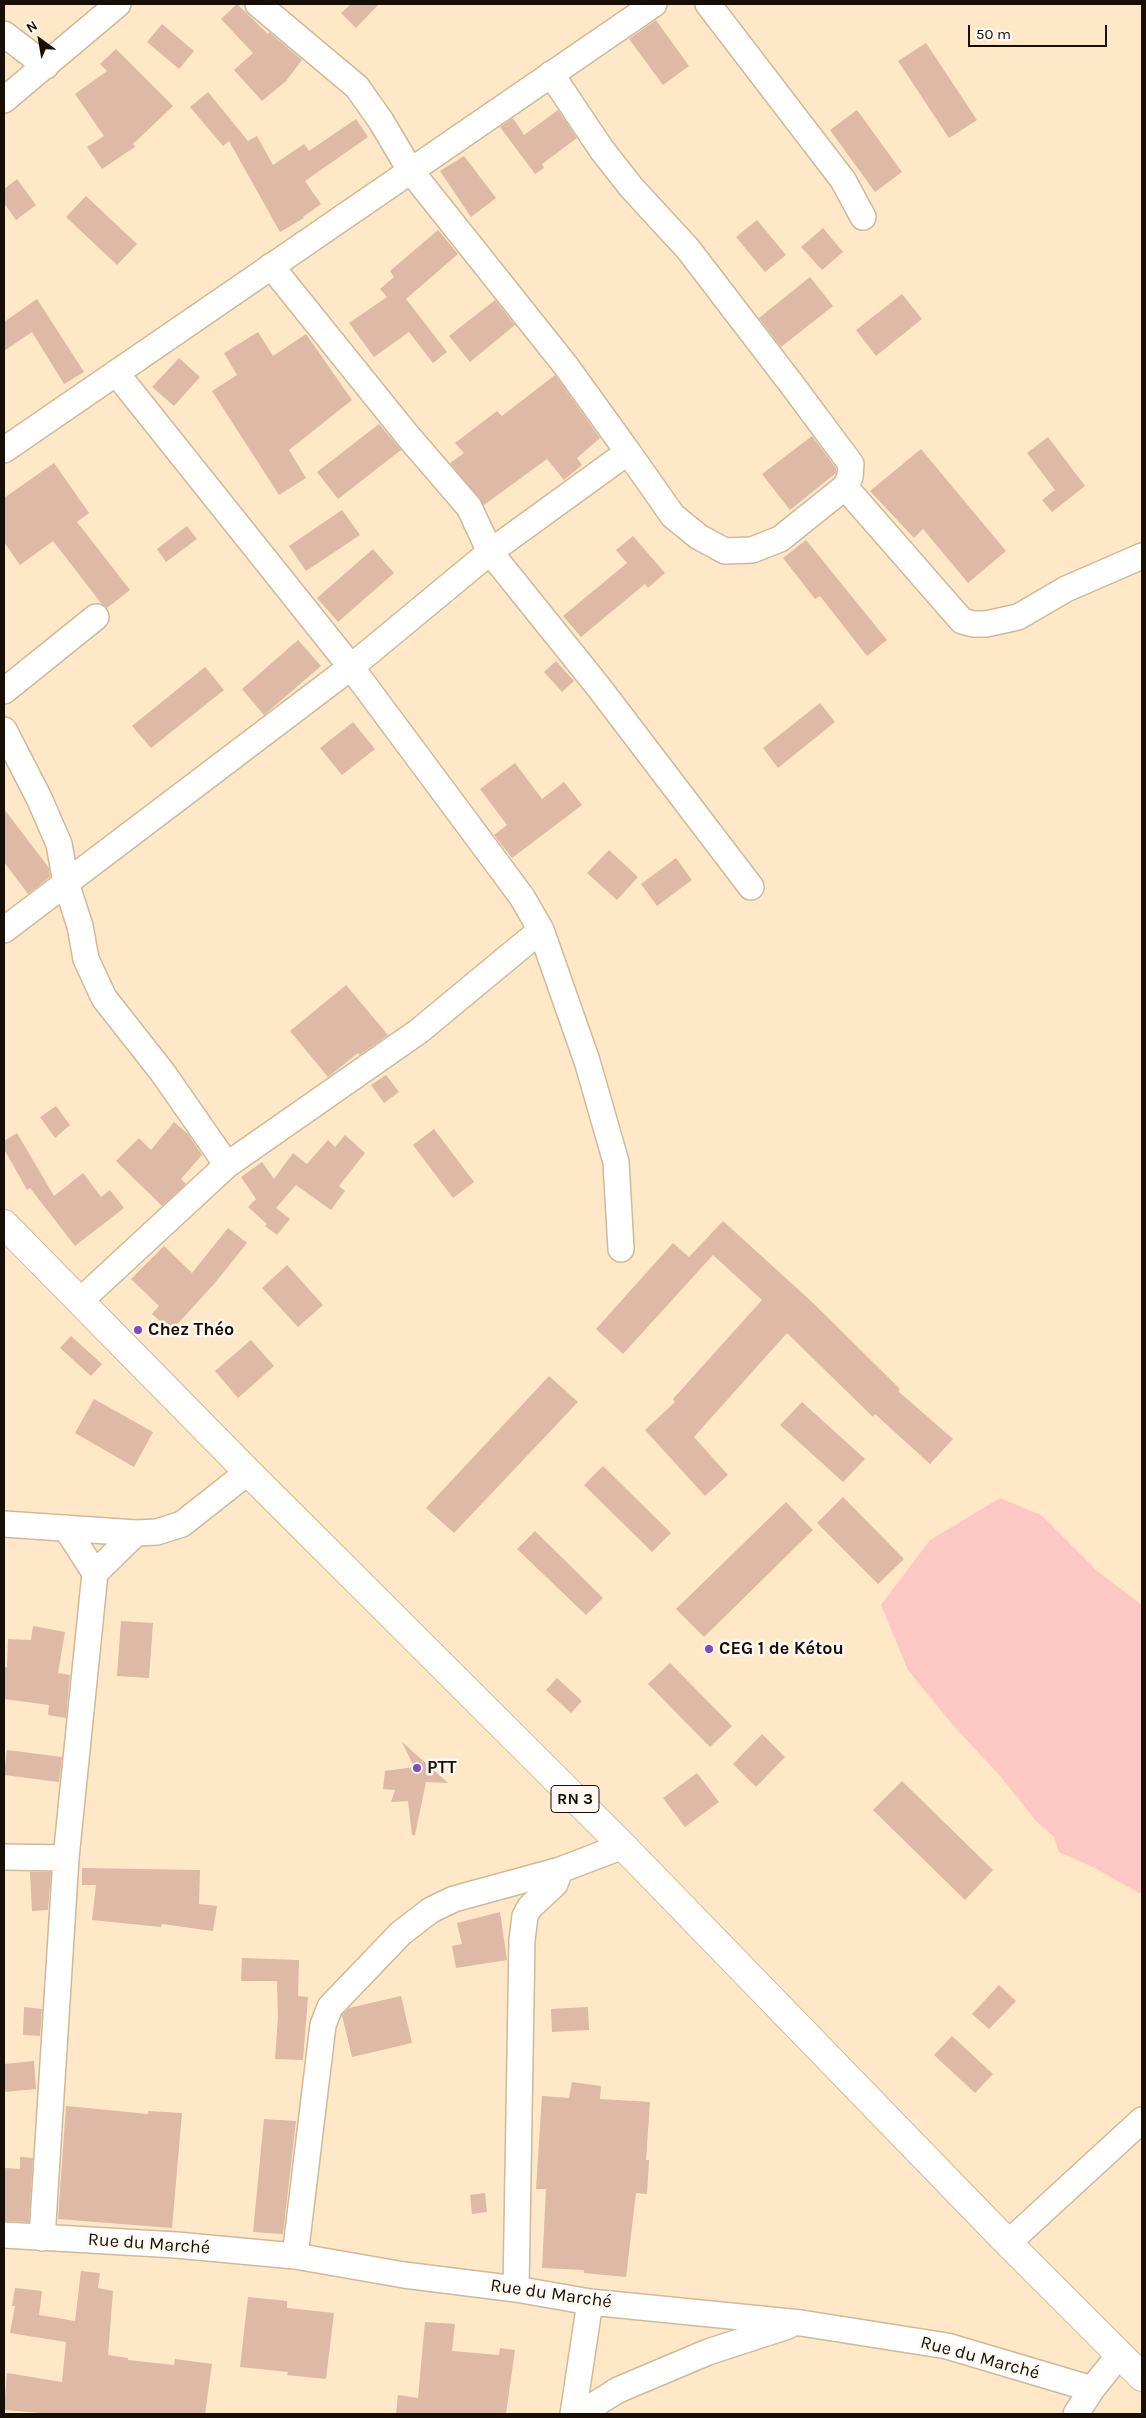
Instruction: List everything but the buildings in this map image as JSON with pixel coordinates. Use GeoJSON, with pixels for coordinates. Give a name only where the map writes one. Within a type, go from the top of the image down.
{"type":"FeatureCollection","features":[{"type":"Feature","properties":{"kind":"main road","name":"RN 3"},"geometry":{"type":"LineString","coordinates":[[4,1224],[248,1472],[623,1846],[1142,2377]]}},
{"type":"Feature","properties":{"kind":"street"},"geometry":{"type":"LineString","coordinates":[[4,100],[118,4]]}},
{"type":"Feature","properties":{"kind":"street"},"geometry":{"type":"LineString","coordinates":[[258,4],[356,87],[382,121],[410,170],[566,366],[673,516],[699,537],[725,551],[752,550],[780,539],[846,486],[850,476],[851,464],[688,249],[631,187],[602,150],[551,74]]}},
{"type":"Feature","properties":{"kind":"street"},"geometry":{"type":"LineString","coordinates":[[4,450],[654,4]]}},
{"type":"Feature","properties":{"kind":"street"},"geometry":{"type":"LineString","coordinates":[[708,4],[843,180],[863,217]]}},
{"type":"Feature","properties":{"kind":"street"},"geometry":{"type":"LineString","coordinates":[[4,34],[46,66]]}},
{"type":"Feature","properties":{"kind":"street"},"geometry":{"type":"LineString","coordinates":[[271,266],[407,435],[469,507],[490,552],[597,686],[751,887]]}},
{"type":"Feature","properties":{"kind":"street"},"geometry":{"type":"LineString","coordinates":[[117,374],[351,667],[522,897],[541,930],[587,1061],[616,1162],[621,1249]]}},
{"type":"Feature","properties":{"kind":"street"},"geometry":{"type":"LineString","coordinates":[[4,930],[351,667],[490,552],[574,489],[628,452]]}},
{"type":"Feature","properties":{"kind":"street"},"geometry":{"type":"LineString","coordinates":[[846,486],[962,621],[973,624],[986,624],[1018,617],[1066,590],[1142,556]]}},
{"type":"Feature","properties":{"kind":"street"},"geometry":{"type":"LineString","coordinates":[[4,691],[96,617]]}},
{"type":"Feature","properties":{"kind":"street"},"geometry":{"type":"LineString","coordinates":[[4,730],[39,798],[59,844],[66,883],[80,926],[86,959],[104,998],[163,1073],[227,1165]]}},
{"type":"Feature","properties":{"kind":"street"},"geometry":{"type":"LineString","coordinates":[[80,1301],[227,1165],[419,1031],[541,930]]}},
{"type":"Feature","properties":{"kind":"street"},"geometry":{"type":"LineString","coordinates":[[4,1524],[136,1533],[157,1532],[182,1524],[248,1472]]}},
{"type":"Feature","properties":{"kind":"street"},"geometry":{"type":"LineString","coordinates":[[42,2238],[66,1858],[95,1573],[66,1528]]}},
{"type":"Feature","properties":{"kind":"street"},"geometry":{"type":"LineString","coordinates":[[95,1573],[136,1533]]}},
{"type":"Feature","properties":{"kind":"street"},"geometry":{"type":"LineString","coordinates":[[295,2256],[323,2025],[330,2007],[401,1933],[430,1910],[454,1899],[560,1870],[623,1846]]}},
{"type":"Feature","properties":{"kind":"street"},"geometry":{"type":"LineString","coordinates":[[4,1858],[66,1858]]}},
{"type":"Feature","properties":{"kind":"street"},"geometry":{"type":"LineString","coordinates":[[516,2289],[522,1940],[525,1916],[530,1907],[555,1884],[560,1870]]}},
{"type":"Feature","properties":{"kind":"street"},"geometry":{"type":"LineString","coordinates":[[1008,2242],[1142,2120]]}},
{"type":"Feature","properties":{"kind":"street","name":"Rue du Marché"},"geometry":{"type":"LineString","coordinates":[[4,2235],[176,2245],[295,2256],[404,2275],[516,2289],[590,2302],[801,2323],[947,2346],[1092,2389]]}},
{"type":"Feature","properties":{"kind":"street"},"geometry":{"type":"LineString","coordinates":[[573,2414],[590,2302]]}},
{"type":"Feature","properties":{"kind":"street"},"geometry":{"type":"LineString","coordinates":[[586,2414],[594,2405],[626,2386],[708,2352],[801,2323]]}},
{"type":"Feature","properties":{"kind":"street"},"geometry":{"type":"LineString","coordinates":[[1076,2414],[1092,2389],[1120,2354]]}},
{"type":"Feature","properties":{"kind":"shaded area"},"geometry":{"type":"Polygon","coordinates":[[[1000,1498],[1041,1515],[1097,1571],[1142,1605],[1142,1892],[1139,1893],[1093,1867],[1059,1852],[1054,1837],[1036,1821],[1000,1776],[952,1724],[908,1670],[881,1605],[930,1540],[1000,1498]]]}},
{"type":"Feature","properties":{"kind":"place","name":"Chez Théo"},"geometry":{"type":"Point","coordinates":[138,1330]}},
{"type":"Feature","properties":{"kind":"place","name":"CEG 1 de Kétou"},"geometry":{"type":"Point","coordinates":[709,1649]}},
{"type":"Feature","properties":{"kind":"place","name":"PTT"},"geometry":{"type":"Point","coordinates":[417,1768]}}]}
